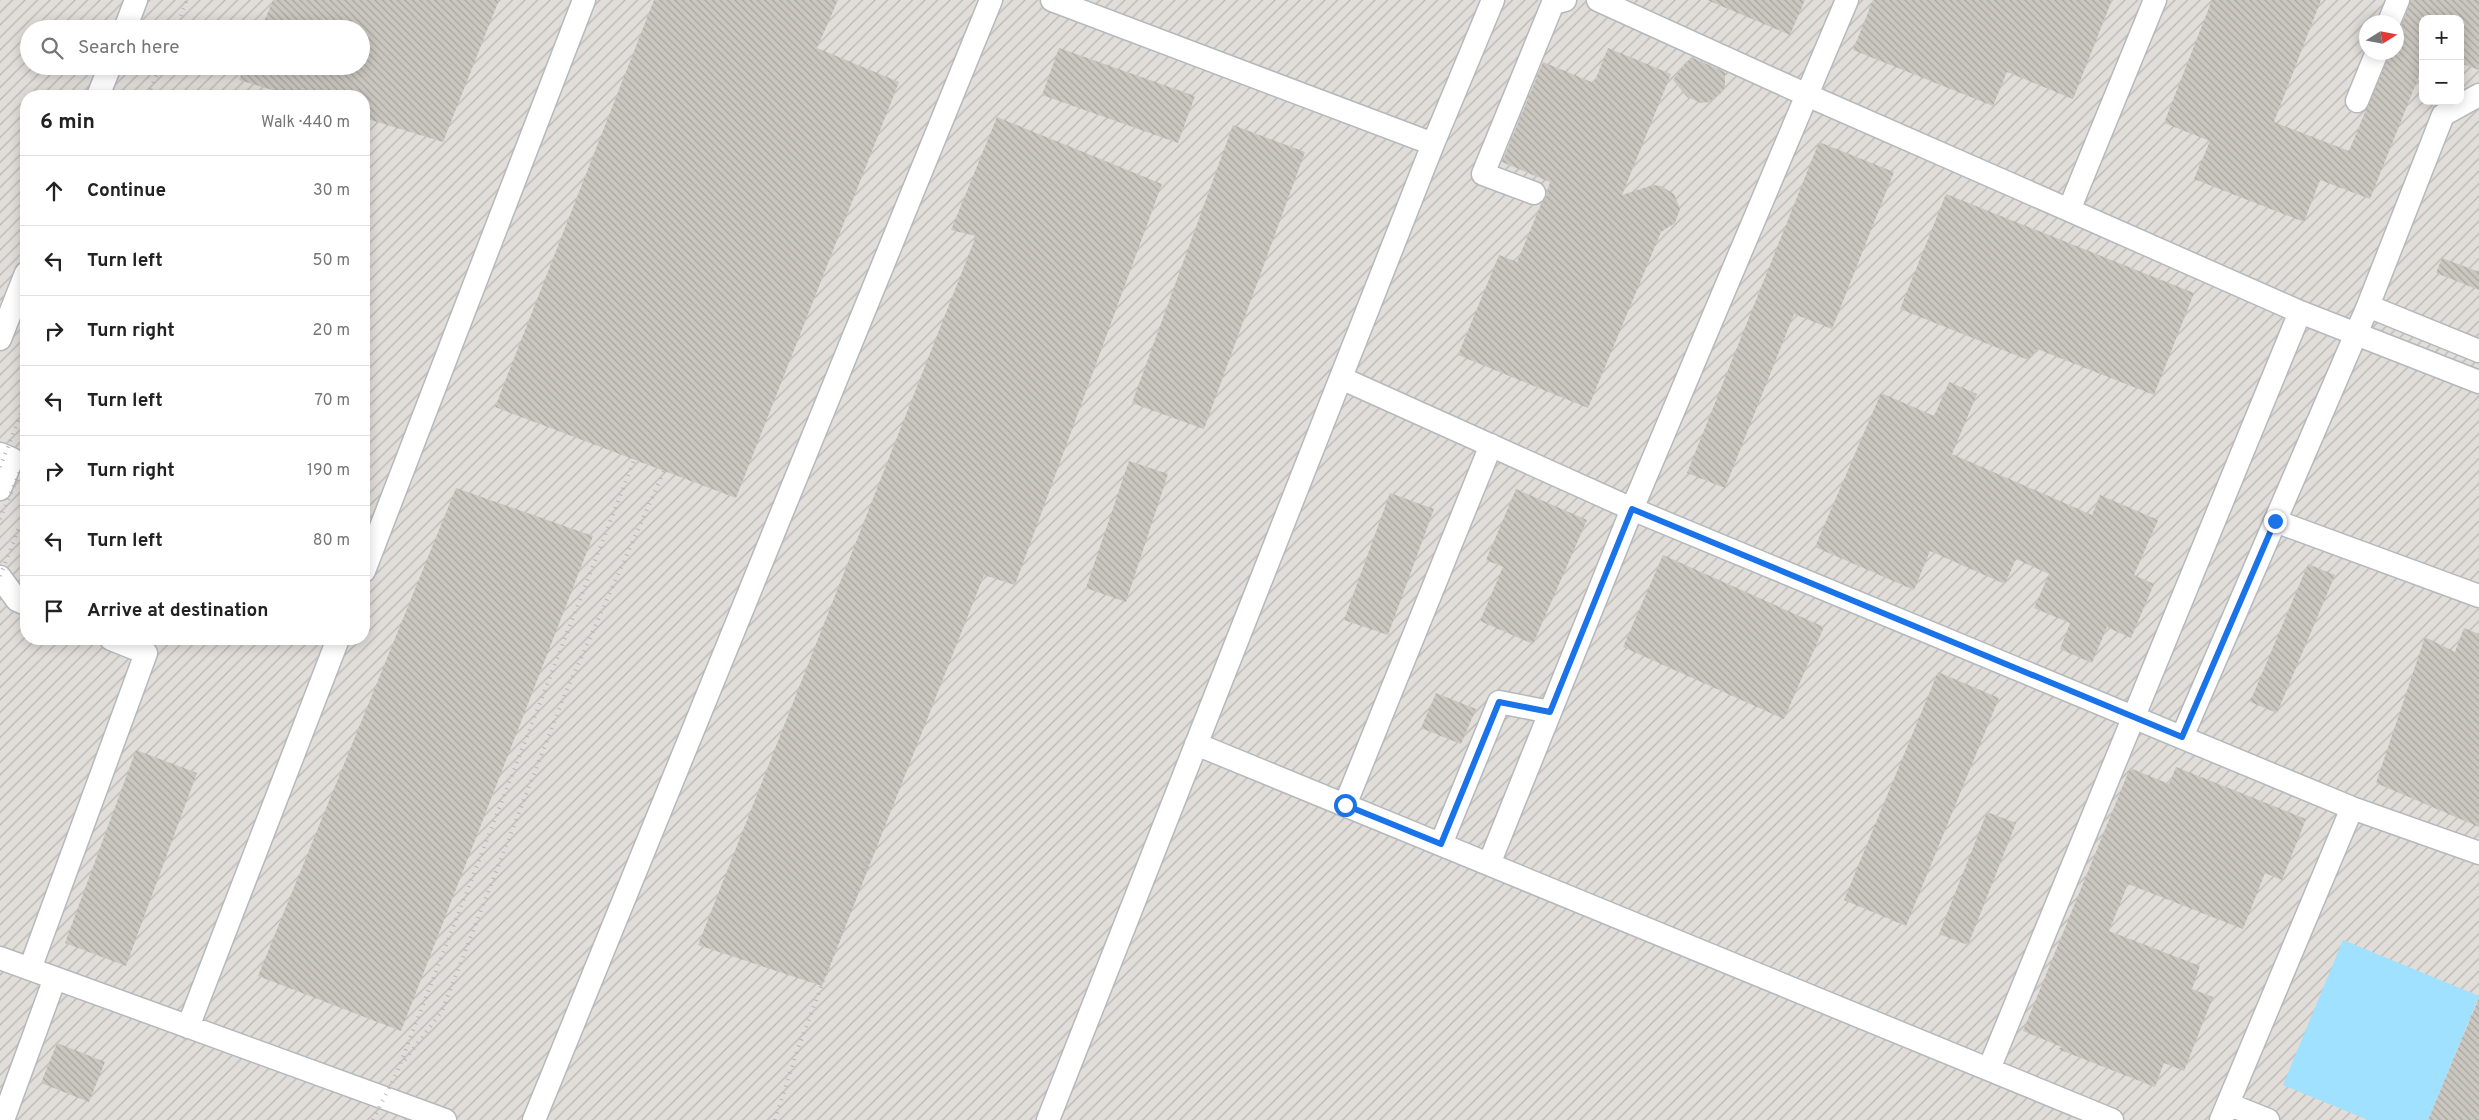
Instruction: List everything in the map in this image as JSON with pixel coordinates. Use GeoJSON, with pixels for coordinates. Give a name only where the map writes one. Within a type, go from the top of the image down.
{"type":"FeatureCollection","features":[{"type":"Feature","properties":{"kind":"lane"},"geometry":{"type":"LineString","coordinates":[[128,20],[136,0]]}},
{"type":"Feature","properties":{"kind":"lane"},"geometry":{"type":"LineString","coordinates":[[370,555],[584,0]]}},
{"type":"Feature","properties":{"kind":"lane"},"geometry":{"type":"LineString","coordinates":[[534,1120],[991,0]]}},
{"type":"Feature","properties":{"kind":"lane"},"geometry":{"type":"LineString","coordinates":[[1052,0],[1433,144]]}},
{"type":"Feature","properties":{"kind":"lane"},"geometry":{"type":"LineString","coordinates":[[1048,1120],[1433,144],[1493,0]]}},
{"type":"Feature","properties":{"kind":"lane"},"geometry":{"type":"LineString","coordinates":[[1534,193],[1483,174],[1553,3],[1565,0]]}},
{"type":"Feature","properties":{"kind":"lane"},"geometry":{"type":"LineString","coordinates":[[1598,0],[1807,95],[2300,312],[2479,382]]}},
{"type":"Feature","properties":{"kind":"lane"},"geometry":{"type":"LineString","coordinates":[[1489,864],[1632,509],[1847,0]]}},
{"type":"Feature","properties":{"kind":"lane"},"geometry":{"type":"LineString","coordinates":[[2069,210],[2155,0]]}},
{"type":"Feature","properties":{"kind":"lane"},"geometry":{"type":"LineString","coordinates":[[2392,15],[2398,0]]}},
{"type":"Feature","properties":{"kind":"lane"},"geometry":{"type":"LineString","coordinates":[[2357,101],[2374,60]]}},
{"type":"Feature","properties":{"kind":"lane"},"geometry":{"type":"LineString","coordinates":[[100,90],[106,75]]}},
{"type":"Feature","properties":{"kind":"lane"},"geometry":{"type":"LineString","coordinates":[[2182,737],[2368,306],[2443,115],[2479,95]]}},
{"type":"Feature","properties":{"kind":"lane"},"geometry":{"type":"LineString","coordinates":[[0,339],[20,288]]}},
{"type":"Feature","properties":{"kind":"lane"},"geometry":{"type":"LineString","coordinates":[[2368,306],[2479,351]]}},
{"type":"Feature","properties":{"kind":"lane"},"geometry":{"type":"LineString","coordinates":[[1989,1070],[2300,312]]}},
{"type":"Feature","properties":{"kind":"lane"},"geometry":{"type":"LineString","coordinates":[[1341,378],[1632,509],[2352,808],[2479,852]]}},
{"type":"Feature","properties":{"kind":"lane"},"geometry":{"type":"LineString","coordinates":[[1345,805],[1490,445]]}},
{"type":"Feature","properties":{"kind":"lane"},"geometry":{"type":"LineString","coordinates":[[0,454],[12,459],[0,489]]}},
{"type":"Feature","properties":{"kind":"lane"},"geometry":{"type":"LineString","coordinates":[[2275,521],[2479,596]]}},
{"type":"Feature","properties":{"kind":"lane"},"geometry":{"type":"LineString","coordinates":[[0,577],[20,601]]}},
{"type":"Feature","properties":{"kind":"lane"},"geometry":{"type":"LineString","coordinates":[[30,969],[146,653],[126,645]]}},
{"type":"Feature","properties":{"kind":"lane"},"geometry":{"type":"LineString","coordinates":[[188,1027],[336,645]]}},
{"type":"Feature","properties":{"kind":"lane"},"geometry":{"type":"LineString","coordinates":[[1441,844],[1499,702],[1550,712]]}},
{"type":"Feature","properties":{"kind":"lane"},"geometry":{"type":"LineString","coordinates":[[1196,744],[2112,1120]]}},
{"type":"Feature","properties":{"kind":"lane"},"geometry":{"type":"LineString","coordinates":[[2268,1120],[2225,1112],[2352,808]]}},
{"type":"Feature","properties":{"kind":"lane"},"geometry":{"type":"LineString","coordinates":[[0,958],[445,1120]]}},
{"type":"Feature","properties":{"kind":"lane"},"geometry":{"type":"LineString","coordinates":[[3,1120],[55,978]]}},
{"type":"Feature","properties":{"kind":"shaded area"},"geometry":{"type":"Polygon","coordinates":[[[0,0],[2479,0],[2479,1120],[0,1120],[0,0]]]}},
{"type":"Feature","properties":{"kind":"water"},"geometry":{"type":"Polygon","coordinates":[[[2343,940],[2479,996],[2428,1120],[2368,1120],[2283,1085],[2343,940]]]}},
{"type":"Feature","properties":{"kind":"building"},"geometry":{"type":"Polygon","coordinates":[[[273,0],[499,0],[443,142],[370,120],[370,90],[273,90],[239,80],[241,75],[370,75],[370,20],[265,20],[273,0]]]}},
{"type":"Feature","properties":{"kind":"building"},"geometry":{"type":"Polygon","coordinates":[[[654,0],[838,0],[817,48],[899,82],[736,498],[495,407],[654,0]]]}},
{"type":"Feature","properties":{"kind":"building"},"geometry":{"type":"Polygon","coordinates":[[[1707,0],[1805,0],[1790,35],[1707,0]]]}},
{"type":"Feature","properties":{"kind":"building"},"geometry":{"type":"Polygon","coordinates":[[[1873,0],[2112,0],[2073,99],[2007,72],[1993,106],[1853,50],[1873,0]]]}},
{"type":"Feature","properties":{"kind":"building"},"geometry":{"type":"Polygon","coordinates":[[[2212,0],[2321,0],[2274,122],[2349,151],[2387,60],[2404,60],[2404,19],[2411,0],[2479,0],[2479,70],[2464,64],[2464,15],[2419,15],[2419,76],[2370,199],[2320,180],[2304,222],[2194,179],[2210,141],[2164,123],[2212,0]]]}},
{"type":"Feature","properties":{"kind":"building"},"geometry":{"type":"Polygon","coordinates":[[[1059,48],[1195,96],[1178,143],[1042,95],[1059,48]]]}},
{"type":"Feature","properties":{"kind":"building"},"geometry":{"type":"Polygon","coordinates":[[[1608,48],[1671,74],[1622,195],[1653,185],[1661,186],[1674,194],[1680,209],[1675,223],[1661,232],[1588,408],[1458,355],[1499,255],[1517,262],[1541,204],[1546,197],[1550,182],[1502,162],[1543,62],[1594,83],[1608,48]]]}},
{"type":"Feature","properties":{"kind":"building"},"geometry":{"type":"Polygon","coordinates":[[[1693,58],[1725,72],[1725,87],[1721,93],[1709,102],[1701,103],[1687,97],[1673,80],[1686,62],[1693,58]]]}},
{"type":"Feature","properties":{"kind":"building"},"geometry":{"type":"Polygon","coordinates":[[[997,117],[1162,184],[1015,585],[984,575],[822,986],[698,945],[976,236],[951,230],[997,117]]]}},
{"type":"Feature","properties":{"kind":"building"},"geometry":{"type":"Polygon","coordinates":[[[1233,125],[1305,152],[1204,429],[1132,403],[1233,125]]]}},
{"type":"Feature","properties":{"kind":"building"},"geometry":{"type":"Polygon","coordinates":[[[1819,142],[1894,172],[1832,329],[1794,314],[1725,488],[1687,473],[1819,142]]]}},
{"type":"Feature","properties":{"kind":"building"},"geometry":{"type":"Polygon","coordinates":[[[1946,194],[2194,293],[2154,395],[2037,349],[2028,360],[1900,309],[1946,194]]]}},
{"type":"Feature","properties":{"kind":"building"},"geometry":{"type":"Polygon","coordinates":[[[2442,258],[2479,272],[2479,290],[2436,273],[2442,258]]]}},
{"type":"Feature","properties":{"kind":"building"},"geometry":{"type":"Polygon","coordinates":[[[1949,382],[1977,394],[1952,454],[2092,515],[2100,495],[2158,520],[2134,575],[2154,584],[2131,638],[2107,627],[2092,663],[2060,649],[2070,623],[2034,608],[2049,574],[2016,559],[2005,584],[1930,551],[1914,590],[1815,547],[1881,393],[1934,416],[1949,382]]]}},
{"type":"Feature","properties":{"kind":"building"},"geometry":{"type":"Polygon","coordinates":[[[1129,461],[1168,474],[1126,602],[1086,588],[1129,461]]]}},
{"type":"Feature","properties":{"kind":"building"},"geometry":{"type":"Polygon","coordinates":[[[456,488],[593,536],[401,1031],[258,976],[456,488]]]}},
{"type":"Feature","properties":{"kind":"building"},"geometry":{"type":"Polygon","coordinates":[[[1516,489],[1587,520],[1533,644],[1480,621],[1503,567],[1486,560],[1516,489]]]}},
{"type":"Feature","properties":{"kind":"building"},"geometry":{"type":"Polygon","coordinates":[[[1390,493],[1434,509],[1388,635],[1344,620],[1390,493]]]}},
{"type":"Feature","properties":{"kind":"building"},"geometry":{"type":"Polygon","coordinates":[[[1663,555],[1824,627],[1784,719],[1623,647],[1663,555]]]}},
{"type":"Feature","properties":{"kind":"building"},"geometry":{"type":"Polygon","coordinates":[[[2308,564],[2335,575],[2277,713],[2250,702],[2308,564]]]}},
{"type":"Feature","properties":{"kind":"building"},"geometry":{"type":"Polygon","coordinates":[[[2464,628],[2479,634],[2479,827],[2376,783],[2425,637],[2455,652],[2464,628]]]}},
{"type":"Feature","properties":{"kind":"building"},"geometry":{"type":"Polygon","coordinates":[[[1938,672],[1999,698],[1906,926],[1844,900],[1938,672]]]}},
{"type":"Feature","properties":{"kind":"building"},"geometry":{"type":"Polygon","coordinates":[[[1436,693],[1476,709],[1461,744],[1421,728],[1436,693]]]}},
{"type":"Feature","properties":{"kind":"building"},"geometry":{"type":"Polygon","coordinates":[[[136,750],[197,773],[126,966],[65,943],[136,750]]]}},
{"type":"Feature","properties":{"kind":"building"},"geometry":{"type":"Polygon","coordinates":[[[2176,767],[2306,819],[2282,880],[2265,873],[2243,929],[2128,884],[2109,931],[2200,966],[2192,989],[2213,997],[2184,1071],[2164,1063],[2155,1087],[2058,1049],[2062,1047],[2023,1031],[2130,768],[2169,784],[2176,767]]]}},
{"type":"Feature","properties":{"kind":"building"},"geometry":{"type":"Polygon","coordinates":[[[1987,812],[2016,823],[1968,945],[1939,934],[1987,812]]]}},
{"type":"Feature","properties":{"kind":"building"},"geometry":{"type":"Polygon","coordinates":[[[2479,998],[2479,1120],[2428,1120],[2479,998]]]}},
{"type":"Feature","properties":{"kind":"building"},"geometry":{"type":"Polygon","coordinates":[[[57,1043],[105,1062],[89,1102],[41,1083],[57,1043]]]}},
{"type":"Feature","properties":{"kind":"railway"},"geometry":{"type":"LineString","coordinates":[[179,20],[187,0]]}},
{"type":"Feature","properties":{"kind":"railway"},"geometry":{"type":"LineString","coordinates":[[150,90],[156,75]]}},
{"type":"Feature","properties":{"kind":"railway"},"geometry":{"type":"LineString","coordinates":[[0,467],[20,416]]}},
{"type":"Feature","properties":{"kind":"railway"},"geometry":{"type":"LineString","coordinates":[[373,1120],[397,1072],[634,460]]}},
{"type":"Feature","properties":{"kind":"railway"},"geometry":{"type":"LineString","coordinates":[[0,519],[20,471]]}},
{"type":"Feature","properties":{"kind":"railway"},"geometry":{"type":"LineString","coordinates":[[405,1060],[442,1011],[565,694],[664,471]]}},
{"type":"Feature","properties":{"kind":"railway"},"geometry":{"type":"LineString","coordinates":[[0,576],[19,528]]}},
{"type":"Feature","properties":{"kind":"railway"},"geometry":{"type":"LineString","coordinates":[[775,1120],[796,1054],[874,845]]}},
{"type":"Feature","properties":{"kind":"route"},"geometry":{"type":"LineString","coordinates":[[1345,805],[1441,844],[1499,702],[1550,712],[1632,509],[2182,737],[2275,521]]}}]}
